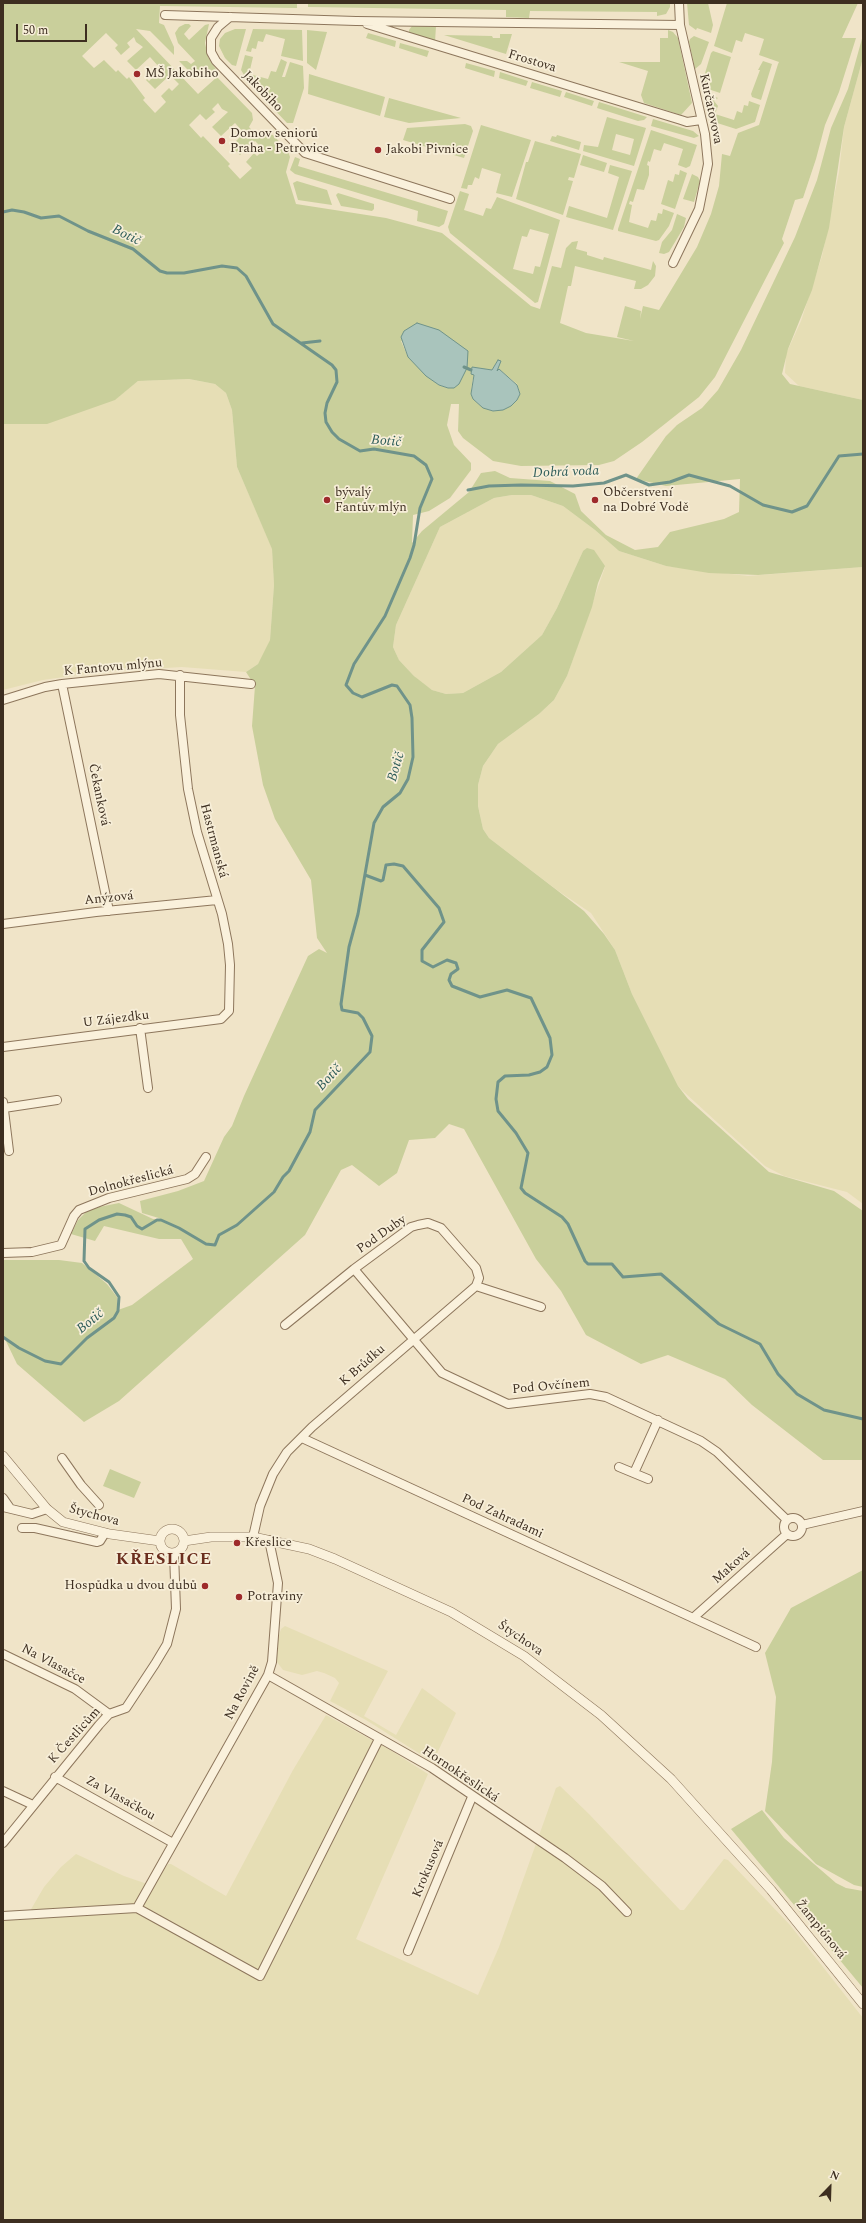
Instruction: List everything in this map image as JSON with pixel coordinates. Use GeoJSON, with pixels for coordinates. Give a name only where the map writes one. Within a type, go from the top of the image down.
{"type":"FeatureCollection","features":[{"type":"Feature","properties":{"kind":"street","name":"Kurčatovova"},"geometry":{"type":"LineString","coordinates":[[673,263],[699,209],[708,175],[705,134],[680,25],[679,3]]}},
{"type":"Feature","properties":{"kind":"street"},"geometry":{"type":"LineString","coordinates":[[165,15],[356,21],[680,25]]}},
{"type":"Feature","properties":{"kind":"street","name":"Jakobiho"},"geometry":{"type":"LineString","coordinates":[[230,17],[218,27],[211,38],[211,52],[216,61],[305,153],[450,199]]}},
{"type":"Feature","properties":{"kind":"street","name":"Frostova"},"geometry":{"type":"LineString","coordinates":[[356,21],[680,120],[687,122],[701,120]]}},
{"type":"Feature","properties":{"kind":"street","name":"K Fantovu mlýnu"},"geometry":{"type":"LineString","coordinates":[[3,700],[45,687],[62,684],[159,674],[180,675],[251,684]]}},
{"type":"Feature","properties":{"kind":"street","name":"Hastrmanská"},"geometry":{"type":"LineString","coordinates":[[180,675],[180,716],[188,788],[197,832],[228,944],[230,966],[229,1011]]}},
{"type":"Feature","properties":{"kind":"street","name":"Čekanková"},"geometry":{"type":"LineString","coordinates":[[62,684],[109,910]]}},
{"type":"Feature","properties":{"kind":"street","name":"Anýzová"},"geometry":{"type":"LineString","coordinates":[[3,924],[109,910],[217,900]]}},
{"type":"Feature","properties":{"kind":"street","name":"U Zájezdku"},"geometry":{"type":"LineString","coordinates":[[3,1047],[140,1028],[221,1019],[229,1011]]}},
{"type":"Feature","properties":{"kind":"street"},"geometry":{"type":"LineString","coordinates":[[140,1028],[148,1088]]}},
{"type":"Feature","properties":{"kind":"street"},"geometry":{"type":"LineString","coordinates":[[9,1151],[3,1105],[57,1100]]}},
{"type":"Feature","properties":{"kind":"street","name":"Dolnokřeslická"},"geometry":{"type":"LineString","coordinates":[[3,1252],[32,1252],[61,1245],[74,1216],[79,1210],[109,1198],[187,1179],[195,1174],[206,1157]]}},
{"type":"Feature","properties":{"kind":"street","name":"Pod Duby"},"geometry":{"type":"LineString","coordinates":[[285,1325],[354,1269],[411,1227],[428,1223],[441,1228],[476,1268],[479,1278],[476,1286]]}},
{"type":"Feature","properties":{"kind":"street","name":"Pod Ovčínem"},"geometry":{"type":"LineString","coordinates":[[354,1269],[412,1340],[442,1372],[508,1404],[590,1394],[606,1397],[701,1440],[717,1452],[787,1520]]}},
{"type":"Feature","properties":{"kind":"street"},"geometry":{"type":"LineString","coordinates":[[476,1286],[541,1307]]}},
{"type":"Feature","properties":{"kind":"street","name":"K Brůdku"},"geometry":{"type":"LineString","coordinates":[[253,1537],[260,1506],[273,1474],[287,1452],[412,1340],[476,1286]]}},
{"type":"Feature","properties":{"kind":"street"},"geometry":{"type":"LineString","coordinates":[[634,1473],[658,1420]]}},
{"type":"Feature","properties":{"kind":"street","name":"Pod Zahradami"},"geometry":{"type":"LineString","coordinates":[[302,1438],[756,1647]]}},
{"type":"Feature","properties":{"kind":"street","name":"Štychova"},"geometry":{"type":"LineString","coordinates":[[3,1456],[47,1509],[63,1522],[105,1533],[137,1539],[160,1541]]}},
{"type":"Feature","properties":{"kind":"street"},"geometry":{"type":"LineString","coordinates":[[62,1458],[81,1485],[99,1505]]}},
{"type":"Feature","properties":{"kind":"street"},"geometry":{"type":"LineString","coordinates":[[619,1467],[648,1479]]}},
{"type":"Feature","properties":{"kind":"street"},"geometry":{"type":"LineString","coordinates":[[3,1498],[7,1508],[32,1514],[47,1509]]}},
{"type":"Feature","properties":{"kind":"street","name":"Maková"},"geometry":{"type":"LineString","coordinates":[[694,1618],[787,1534],[796,1536],[802,1530],[802,1525],[863,1511]]}},
{"type":"Feature","properties":{"kind":"street"},"geometry":{"type":"LineString","coordinates":[[787,1534],[784,1527],[787,1520],[795,1518],[802,1525]]}},
{"type":"Feature","properties":{"kind":"street"},"geometry":{"type":"LineString","coordinates":[[22,1528],[35,1528],[97,1542],[100,1541],[105,1533]]}},
{"type":"Feature","properties":{"kind":"street"},"geometry":{"type":"LineString","coordinates":[[170,1530],[181,1533],[184,1541],[182,1549],[174,1553],[163,1549],[160,1541],[163,1534],[170,1530]]}},
{"type":"Feature","properties":{"kind":"street","name":"Štychova"},"geometry":{"type":"LineString","coordinates":[[184,1541],[211,1537],[253,1537],[310,1549],[385,1581],[468,1621],[524,1656],[601,1716],[671,1779],[772,1890]]}},
{"type":"Feature","properties":{"kind":"street","name":"Na Rovině"},"geometry":{"type":"LineString","coordinates":[[137,1908],[268,1675],[272,1662],[278,1583],[269,1540]]}},
{"type":"Feature","properties":{"kind":"street","name":"K Čestlicům"},"geometry":{"type":"LineString","coordinates":[[3,1843],[55,1777],[109,1714],[126,1708],[167,1644],[176,1609],[174,1553]]}},
{"type":"Feature","properties":{"kind":"street","name":"Na Vlasačce"},"geometry":{"type":"LineString","coordinates":[[3,1654],[75,1689],[109,1714]]}},
{"type":"Feature","properties":{"kind":"street","name":"Hornokřeslická"},"geometry":{"type":"LineString","coordinates":[[268,1675],[432,1768],[472,1797],[564,1858],[602,1886],[626,1912]]}},
{"type":"Feature","properties":{"kind":"street"},"geometry":{"type":"LineString","coordinates":[[3,1916],[137,1908],[260,1976],[379,1738]]}},
{"type":"Feature","properties":{"kind":"street","name":"Za Vlasačkou"},"geometry":{"type":"LineString","coordinates":[[55,1777],[173,1843]]}},
{"type":"Feature","properties":{"kind":"street"},"geometry":{"type":"LineString","coordinates":[[3,1791],[33,1805]]}},
{"type":"Feature","properties":{"kind":"street","name":"Krokusová"},"geometry":{"type":"LineString","coordinates":[[408,1951],[472,1797]]}},
{"type":"Feature","properties":{"kind":"street","name":"Žampiónová"},"geometry":{"type":"LineString","coordinates":[[772,1890],[863,2004]]}},
{"type":"Feature","properties":{"kind":"shaded area"},"geometry":{"type":"Polygon","coordinates":[[[863,58],[863,400],[799,386],[785,373],[786,354],[801,321],[822,256],[839,172],[844,127],[863,58]]]}},
{"type":"Feature","properties":{"kind":"shaded area"},"geometry":{"type":"Polygon","coordinates":[[[189,379],[215,384],[226,393],[232,410],[237,467],[272,548],[274,585],[270,640],[264,655],[258,664],[246,672],[182,667],[99,672],[43,680],[3,690],[3,424],[114,400],[138,381],[189,379]]]}},
{"type":"Feature","properties":{"kind":"shaded area"},"geometry":{"type":"Polygon","coordinates":[[[512,495],[531,495],[563,506],[595,530],[619,551],[666,566],[748,576],[863,567],[863,1204],[847,1192],[784,1176],[765,1166],[684,1092],[678,1086],[632,994],[615,950],[591,913],[557,890],[489,838],[483,829],[478,806],[478,785],[483,766],[498,744],[539,714],[554,700],[567,676],[605,567],[583,551],[557,608],[542,635],[501,672],[463,693],[446,694],[432,690],[417,679],[399,660],[393,647],[396,625],[440,527],[494,498],[512,495]]]}},
{"type":"Feature","properties":{"kind":"shaded area"},"geometry":{"type":"Polygon","coordinates":[[[285,1626],[388,1671],[364,1716],[396,1735],[422,1688],[456,1713],[433,1762],[366,1720],[330,1701],[339,1683],[335,1678],[317,1671],[302,1675],[283,1670],[277,1662],[276,1655],[281,1629],[285,1626]]]}},
{"type":"Feature","properties":{"kind":"shaded area"},"geometry":{"type":"Polygon","coordinates":[[[326,1715],[390,1750],[428,1774],[356,1939],[478,1995],[499,1947],[556,1788],[560,1786],[589,1814],[680,1910],[684,1910],[724,1859],[728,1860],[790,1925],[863,2018],[863,2220],[3,2220],[3,1911],[30,1911],[44,1887],[61,1867],[76,1854],[124,1876],[153,1886],[168,1864],[171,1864],[226,1896],[293,1770],[326,1715]]]}},
{"type":"Feature","properties":{"kind":"green space"},"geometry":{"type":"Polygon","coordinates":[[[3,3],[297,3],[297,8],[160,6],[159,23],[164,25],[174,47],[174,55],[150,31],[136,29],[198,94],[217,77],[252,113],[253,120],[249,127],[259,138],[266,133],[273,135],[288,151],[290,157],[286,172],[296,204],[386,218],[442,233],[531,306],[540,309],[552,266],[561,268],[566,248],[572,242],[578,241],[576,249],[587,252],[587,255],[603,260],[604,257],[651,270],[653,261],[656,266],[655,276],[648,285],[641,289],[634,289],[636,281],[575,266],[571,286],[568,286],[560,323],[586,333],[634,341],[617,337],[625,306],[641,311],[640,319],[643,306],[659,310],[697,247],[711,214],[719,186],[722,154],[730,156],[738,133],[759,125],[779,62],[759,55],[764,39],[745,33],[742,42],[736,40],[732,53],[714,46],[727,3],[858,3],[842,38],[856,38],[839,92],[825,125],[803,198],[795,200],[782,239],[784,243],[715,377],[699,397],[642,442],[614,461],[599,465],[521,466],[493,461],[463,438],[458,431],[459,404],[451,404],[447,425],[454,445],[471,463],[471,470],[450,498],[429,511],[413,515],[412,543],[422,531],[469,492],[481,473],[495,471],[510,478],[550,481],[575,494],[581,511],[606,535],[635,550],[658,547],[670,532],[724,519],[739,512],[740,479],[666,486],[636,479],[666,436],[677,425],[702,408],[718,390],[741,350],[795,237],[817,180],[831,128],[848,89],[863,35],[863,58],[844,127],[829,228],[812,290],[788,349],[782,374],[790,384],[863,400],[863,567],[758,575],[709,573],[666,566],[619,551],[595,530],[563,506],[531,495],[512,495],[494,498],[440,527],[396,625],[393,647],[399,660],[414,676],[432,690],[446,694],[463,693],[501,672],[542,635],[557,608],[583,551],[587,548],[594,550],[605,566],[567,676],[554,700],[539,714],[498,744],[483,766],[478,785],[478,806],[483,829],[489,838],[584,911],[604,934],[615,950],[632,994],[678,1086],[688,1099],[769,1172],[834,1191],[863,1211],[863,1460],[823,1460],[752,1405],[725,1379],[668,1355],[641,1364],[586,1335],[561,1291],[536,1259],[464,1129],[449,1124],[435,1138],[409,1140],[397,1173],[379,1186],[352,1165],[341,1170],[305,1235],[119,1401],[84,1422],[17,1364],[3,1335],[3,1260],[59,1260],[82,1263],[107,1284],[117,1297],[118,1310],[132,1305],[193,1259],[181,1239],[159,1239],[104,1226],[95,1241],[71,1234],[78,1220],[89,1209],[119,1203],[153,1219],[162,1219],[142,1213],[140,1201],[178,1191],[204,1181],[224,1137],[232,1126],[244,1096],[308,956],[319,949],[327,953],[317,938],[311,880],[275,819],[263,785],[252,726],[255,686],[246,672],[258,664],[270,640],[274,585],[272,549],[237,467],[232,410],[226,393],[215,384],[189,379],[138,381],[115,400],[47,424],[3,424],[3,3]],[[106,33],[82,56],[94,68],[104,60],[116,72],[118,70],[127,79],[129,77],[145,98],[143,100],[155,113],[166,102],[161,96],[169,88],[172,91],[179,84],[170,75],[155,89],[146,80],[147,79],[149,81],[152,78],[150,76],[159,67],[150,57],[136,70],[127,61],[143,47],[136,42],[134,37],[127,43],[130,47],[121,55],[115,48],[118,45],[106,33]],[[218,103],[212,109],[215,112],[206,120],[200,114],[189,125],[201,138],[203,136],[230,164],[228,166],[240,179],[252,168],[246,162],[254,153],[257,156],[264,150],[255,141],[240,155],[231,146],[232,144],[235,146],[238,143],[236,141],[244,133],[235,123],[221,136],[212,127],[228,112],[222,109],[218,103]],[[401,341],[408,357],[439,385],[448,388],[454,388],[467,368],[467,361],[401,341]],[[498,360],[492,370],[475,368],[471,394],[473,399],[483,408],[493,411],[511,406],[520,394],[517,384],[499,369],[496,372],[498,360]]]}},
{"type":"Feature","properties":{"kind":"green space"},"geometry":{"type":"Polygon","coordinates":[[[308,3],[670,3],[670,7],[666,14],[657,16],[657,12],[530,11],[529,18],[506,17],[506,10],[308,7],[308,3]]]}},
{"type":"Feature","properties":{"kind":"green space"},"geometry":{"type":"Polygon","coordinates":[[[687,3],[708,3],[713,25],[711,33],[697,28],[696,30],[689,25],[687,3]]]}},
{"type":"Feature","properties":{"kind":"green space"},"geometry":{"type":"Polygon","coordinates":[[[189,24],[191,26],[184,34],[189,40],[205,25],[209,24],[205,43],[208,57],[217,71],[208,78],[194,76],[179,61],[187,61],[191,64],[195,61],[178,43],[175,33],[179,27],[189,24]]]}},
{"type":"Feature","properties":{"kind":"green space"},"geometry":{"type":"Polygon","coordinates":[[[412,26],[436,26],[435,42],[409,33],[412,26]]]}},
{"type":"Feature","properties":{"kind":"green space"},"geometry":{"type":"Polygon","coordinates":[[[235,29],[246,29],[236,66],[232,65],[225,58],[219,46],[220,39],[225,33],[235,29]]]}},
{"type":"Feature","properties":{"kind":"green space"},"geometry":{"type":"Polygon","coordinates":[[[253,29],[302,30],[303,61],[281,56],[285,39],[266,34],[263,42],[258,41],[256,49],[252,48],[251,52],[246,51],[253,29]]]}},
{"type":"Feature","properties":{"kind":"green space"},"geometry":{"type":"Polygon","coordinates":[[[307,30],[327,32],[316,70],[307,63],[307,30]]]}},
{"type":"Feature","properties":{"kind":"green space"},"geometry":{"type":"Polygon","coordinates":[[[668,30],[673,32],[678,38],[692,103],[681,115],[644,103],[641,95],[648,71],[619,62],[660,62],[660,38],[668,38],[668,30]]]}},
{"type":"Feature","properties":{"kind":"green space"},"geometry":{"type":"Polygon","coordinates":[[[368,33],[396,41],[395,47],[366,38],[368,33]]]}},
{"type":"Feature","properties":{"kind":"green space"},"geometry":{"type":"Polygon","coordinates":[[[500,34],[512,34],[506,54],[444,35],[492,36],[493,38],[500,38],[500,34]]]}},
{"type":"Feature","properties":{"kind":"green space"},"geometry":{"type":"Polygon","coordinates":[[[694,36],[709,42],[701,64],[695,69],[689,42],[694,36]]]}},
{"type":"Feature","properties":{"kind":"green space"},"geometry":{"type":"Polygon","coordinates":[[[400,43],[429,51],[427,57],[399,48],[400,43]]]}},
{"type":"Feature","properties":{"kind":"green space"},"geometry":{"type":"Polygon","coordinates":[[[713,51],[731,57],[720,93],[708,89],[703,80],[711,53],[713,51]]]}},
{"type":"Feature","properties":{"kind":"green space"},"geometry":{"type":"Polygon","coordinates":[[[245,55],[253,57],[249,74],[268,79],[271,71],[276,72],[281,59],[287,62],[282,77],[285,77],[290,62],[303,66],[304,88],[293,123],[287,123],[249,83],[241,70],[245,55]]]}},
{"type":"Feature","properties":{"kind":"green space"},"geometry":{"type":"Polygon","coordinates":[[[763,61],[772,64],[761,100],[752,97],[751,94],[760,70],[758,70],[763,61]]]}},
{"type":"Feature","properties":{"kind":"green space"},"geometry":{"type":"Polygon","coordinates":[[[466,63],[495,71],[494,77],[465,68],[466,63]]]}},
{"type":"Feature","properties":{"kind":"green space"},"geometry":{"type":"Polygon","coordinates":[[[500,72],[528,81],[526,86],[499,78],[500,72]]]}},
{"type":"Feature","properties":{"kind":"green space"},"geometry":{"type":"Polygon","coordinates":[[[309,74],[385,97],[380,116],[308,94],[309,74]]]}},
{"type":"Feature","properties":{"kind":"green space"},"geometry":{"type":"Polygon","coordinates":[[[532,82],[562,91],[560,97],[530,88],[532,82]]]}},
{"type":"Feature","properties":{"kind":"green space"},"geometry":{"type":"Polygon","coordinates":[[[566,92],[594,101],[592,106],[564,97],[566,92]]]}},
{"type":"Feature","properties":{"kind":"green space"},"geometry":{"type":"Polygon","coordinates":[[[710,95],[718,98],[714,101],[718,106],[715,114],[734,120],[737,111],[742,113],[744,105],[748,106],[749,101],[760,105],[755,122],[736,129],[714,122],[706,99],[710,95]]]}},
{"type":"Feature","properties":{"kind":"green space"},"geometry":{"type":"Polygon","coordinates":[[[389,98],[461,118],[409,123],[384,117],[389,98]]]}},
{"type":"Feature","properties":{"kind":"green space"},"geometry":{"type":"Polygon","coordinates":[[[599,102],[647,117],[644,120],[638,121],[597,108],[599,102]]]}},
{"type":"Feature","properties":{"kind":"green space"},"geometry":{"type":"Polygon","coordinates":[[[607,117],[646,128],[634,166],[583,151],[584,145],[598,147],[607,117]],[[616,134],[612,150],[630,155],[634,139],[616,134]]]}},
{"type":"Feature","properties":{"kind":"green space"},"geometry":{"type":"Polygon","coordinates":[[[653,119],[693,131],[699,136],[694,138],[651,126],[653,119]]]}},
{"type":"Feature","properties":{"kind":"green space"},"geometry":{"type":"Polygon","coordinates":[[[465,124],[471,126],[473,131],[464,158],[403,140],[407,128],[465,124]]]}},
{"type":"Feature","properties":{"kind":"green space"},"geometry":{"type":"Polygon","coordinates":[[[481,125],[531,140],[512,197],[496,193],[501,174],[482,168],[479,179],[475,177],[472,185],[468,185],[467,189],[461,188],[481,125]]]}},
{"type":"Feature","properties":{"kind":"green space"},"geometry":{"type":"Polygon","coordinates":[[[651,130],[697,145],[690,166],[686,168],[678,165],[683,149],[664,143],[661,151],[654,149],[650,162],[648,161],[647,165],[649,166],[649,175],[644,190],[637,189],[633,202],[630,201],[629,204],[632,205],[629,222],[648,228],[651,220],[656,221],[658,213],[662,214],[663,209],[674,213],[669,226],[659,240],[656,241],[618,231],[651,130]]]}},
{"type":"Feature","properties":{"kind":"green space"},"geometry":{"type":"Polygon","coordinates":[[[557,135],[581,142],[579,150],[550,141],[552,136],[556,137],[557,135]]]}},
{"type":"Feature","properties":{"kind":"green space"},"geometry":{"type":"Polygon","coordinates":[[[535,141],[581,154],[574,178],[569,177],[568,180],[573,181],[563,215],[516,199],[526,162],[528,162],[535,141]]]}},
{"type":"Feature","properties":{"kind":"green space"},"geometry":{"type":"Polygon","coordinates":[[[583,155],[607,163],[604,172],[580,165],[583,155]]]}},
{"type":"Feature","properties":{"kind":"green space"},"geometry":{"type":"Polygon","coordinates":[[[295,157],[300,159],[298,166],[448,211],[444,224],[439,227],[417,221],[418,211],[295,174],[290,170],[295,157]]]}},
{"type":"Feature","properties":{"kind":"green space"},"geometry":{"type":"Polygon","coordinates":[[[610,165],[632,171],[613,230],[566,217],[569,206],[607,218],[619,177],[608,173],[610,165]]]}},
{"type":"Feature","properties":{"kind":"green space"},"geometry":{"type":"Polygon","coordinates":[[[680,170],[687,173],[675,209],[661,204],[668,180],[673,182],[675,174],[679,175],[680,170]]]}},
{"type":"Feature","properties":{"kind":"green space"},"geometry":{"type":"Polygon","coordinates":[[[692,174],[698,177],[700,181],[694,202],[683,199],[692,174]]]}},
{"type":"Feature","properties":{"kind":"green space"},"geometry":{"type":"Polygon","coordinates":[[[297,181],[327,190],[332,205],[298,200],[293,183],[297,181]]]}},
{"type":"Feature","properties":{"kind":"green space"},"geometry":{"type":"Polygon","coordinates":[[[460,191],[469,194],[464,210],[483,216],[486,208],[491,209],[497,197],[560,220],[538,302],[535,303],[450,233],[448,227],[460,191]],[[530,229],[527,237],[522,236],[513,269],[533,274],[535,266],[540,267],[549,234],[530,229]]]}},
{"type":"Feature","properties":{"kind":"green space"},"geometry":{"type":"Polygon","coordinates":[[[338,193],[374,204],[374,209],[372,211],[341,206],[336,195],[338,193]]]}},
{"type":"Feature","properties":{"kind":"green space"},"geometry":{"type":"Polygon","coordinates":[[[677,214],[686,218],[684,227],[669,252],[664,254],[659,253],[662,242],[672,230],[677,214]]]}},
{"type":"Feature","properties":{"kind":"green space"},"geometry":{"type":"Polygon","coordinates":[[[110,1469],[141,1482],[134,1498],[103,1486],[110,1469]]]}},
{"type":"Feature","properties":{"kind":"green space"},"geometry":{"type":"Polygon","coordinates":[[[863,1570],[863,1887],[854,1885],[816,1864],[765,1811],[772,1762],[776,1697],[765,1653],[791,1608],[863,1570]]]}},
{"type":"Feature","properties":{"kind":"green space"},"geometry":{"type":"Polygon","coordinates":[[[762,1810],[784,1838],[836,1883],[846,1888],[863,1891],[863,1988],[731,1829],[762,1810]]]}},
{"type":"Feature","properties":{"kind":"water"},"geometry":{"type":"Polygon","coordinates":[[[417,323],[439,330],[468,351],[467,368],[459,384],[454,388],[439,385],[426,376],[408,357],[401,337],[404,331],[417,323]]]}},
{"type":"Feature","properties":{"kind":"water"},"geometry":{"type":"Polygon","coordinates":[[[498,360],[501,361],[497,371],[499,369],[517,385],[520,394],[511,406],[503,410],[493,411],[483,408],[473,399],[471,394],[474,375],[471,374],[472,367],[492,370],[498,360]]]}},
{"type":"Feature","properties":{"kind":"waterway","name":"Botič"},"geometry":{"type":"LineString","coordinates":[[3,212],[12,210],[24,212],[41,218],[59,216],[88,231],[133,249],[160,271],[167,273],[184,273],[222,266],[237,268],[246,276],[273,324],[332,365],[336,370],[337,382],[327,403],[325,413],[326,422],[332,432],[339,439],[360,451],[374,449],[414,456],[426,465],[432,479],[420,508],[414,545],[410,558],[385,616],[354,664],[346,685],[353,693],[362,697],[392,685],[397,686],[410,705],[412,718],[413,757],[408,779],[400,793],[383,807],[374,823],[358,914],[349,947],[341,1004],[342,1010],[358,1013],[363,1018],[372,1036],[370,1052],[315,1110],[310,1132],[289,1171],[283,1177],[274,1192],[237,1225],[219,1235],[215,1245],[206,1244],[179,1228],[161,1220],[157,1220],[142,1229],[137,1226],[131,1217],[125,1215],[117,1214],[99,1220],[85,1229],[84,1261],[89,1268],[109,1282],[119,1297],[118,1311],[114,1318],[87,1338],[61,1364],[45,1361],[19,1348],[3,1337]]}},
{"type":"Feature","properties":{"kind":"waterway"},"geometry":{"type":"LineString","coordinates":[[302,343],[320,341]]}},
{"type":"Feature","properties":{"kind":"waterway"},"geometry":{"type":"LineString","coordinates":[[464,367],[471,370]]}},
{"type":"Feature","properties":{"kind":"waterway","name":"Dobrá voda"},"geometry":{"type":"LineString","coordinates":[[468,490],[489,486],[573,486],[604,483],[626,475],[649,485],[670,482],[689,475],[730,486],[763,505],[792,512],[807,506],[839,456],[863,454]]}},
{"type":"Feature","properties":{"kind":"waterway"},"geometry":{"type":"LineString","coordinates":[[365,875],[381,881],[383,880],[386,865],[394,864],[403,866],[439,908],[444,922],[422,950],[422,961],[433,967],[447,960],[456,963],[458,969],[451,974],[449,980],[452,986],[480,997],[507,990],[531,998],[550,1038],[552,1055],[547,1067],[540,1072],[529,1075],[505,1076],[498,1082],[496,1099],[498,1111],[516,1133],[528,1153],[521,1188],[525,1193],[562,1217],[568,1224],[585,1261],[588,1264],[612,1264],[623,1277],[661,1274],[719,1324],[760,1344],[778,1374],[797,1394],[824,1410],[863,1419]]}},
{"type":"Feature","properties":{"kind":"place","name":"MŠ Jakobiho"},"geometry":{"type":"Point","coordinates":[137,74]}},
{"type":"Feature","properties":{"kind":"place","name":"Domov seniorů Praha - Petrovice"},"geometry":{"type":"Point","coordinates":[222,141]}},
{"type":"Feature","properties":{"kind":"place","name":"Jakobi Pivnice"},"geometry":{"type":"Point","coordinates":[378,150]}},
{"type":"Feature","properties":{"kind":"place","name":"bývalý Fantův mlýn"},"geometry":{"type":"Point","coordinates":[327,500]}},
{"type":"Feature","properties":{"kind":"place","name":"Občerstvení na Dobré Vodě"},"geometry":{"type":"Point","coordinates":[595,500]}},
{"type":"Feature","properties":{"kind":"place","name":"Křeslice"},"geometry":{"type":"Point","coordinates":[237,1543]}},
{"type":"Feature","properties":{"kind":"place","name":"Hospůdka u dvou dubů"},"geometry":{"type":"Point","coordinates":[205,1586]}},
{"type":"Feature","properties":{"kind":"place","name":"Potraviny"},"geometry":{"type":"Point","coordinates":[239,1597]}},
{"type":"Feature","properties":{"kind":"district","name":"KŘESLICE"},"geometry":{"type":"Point","coordinates":[164,1561]}}]}
